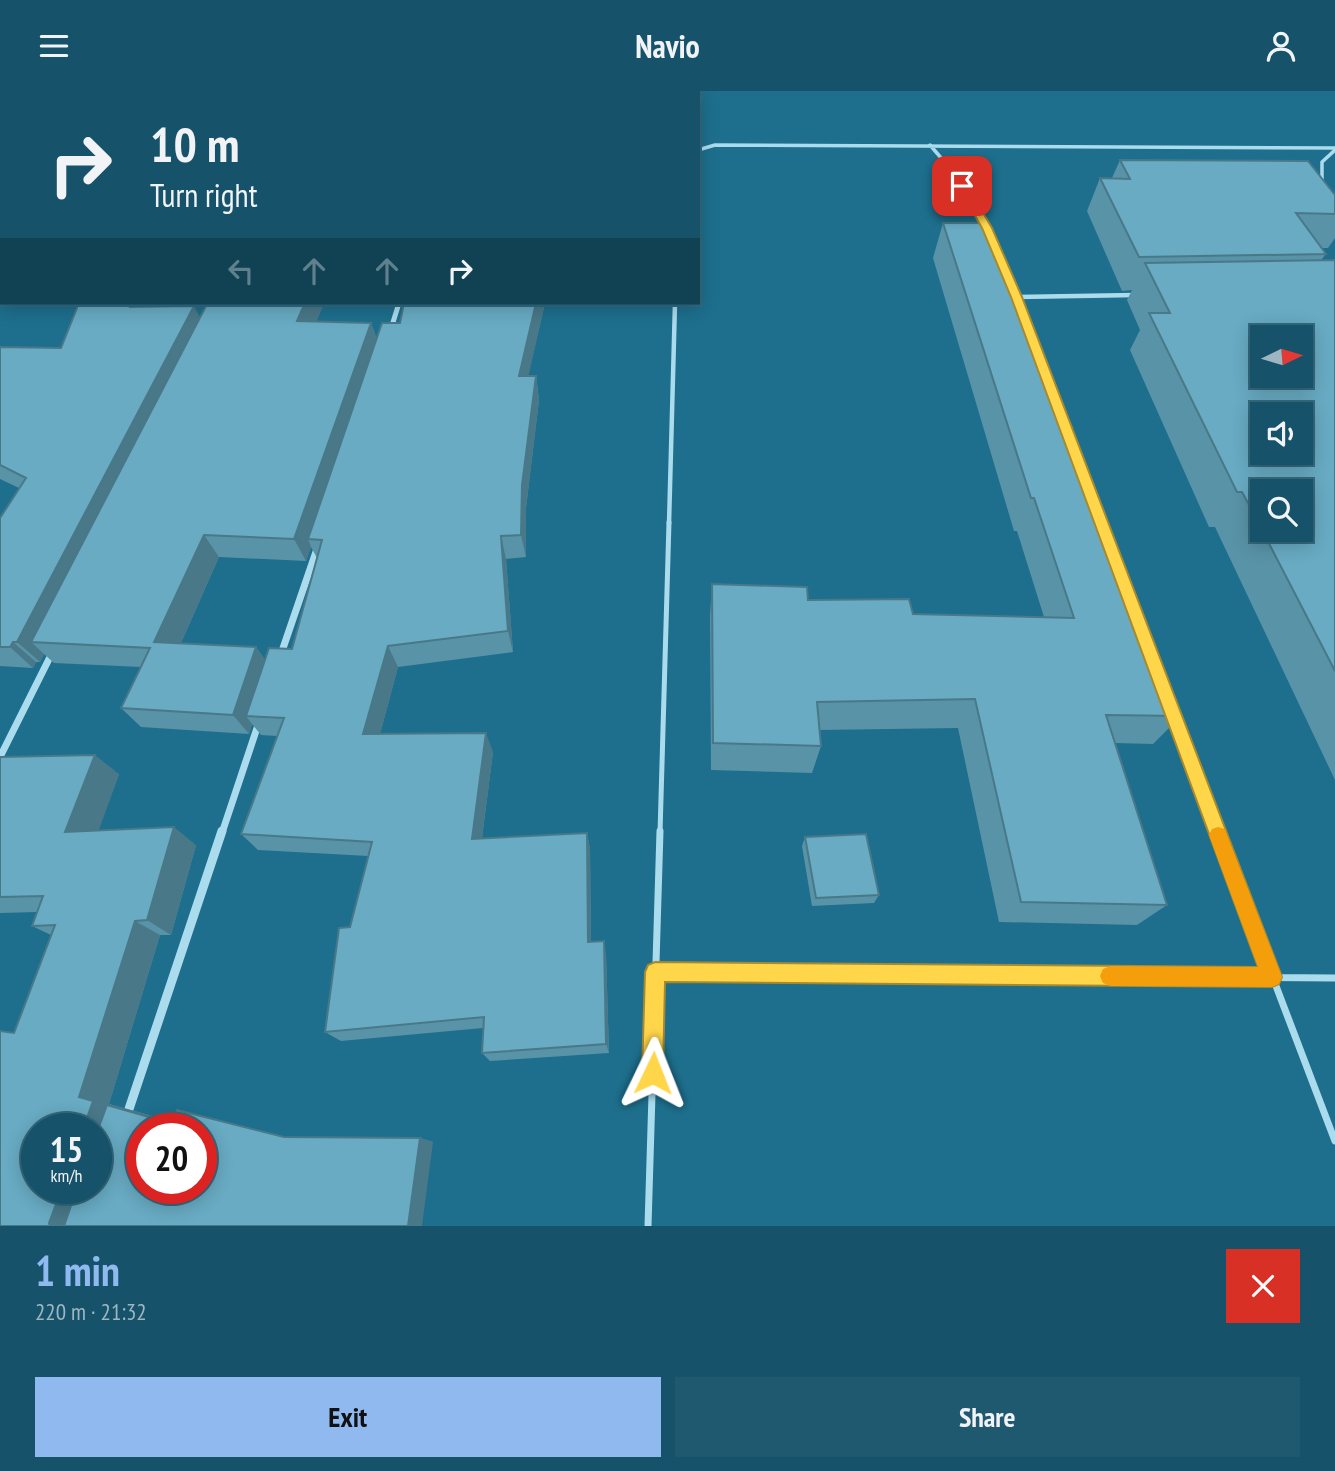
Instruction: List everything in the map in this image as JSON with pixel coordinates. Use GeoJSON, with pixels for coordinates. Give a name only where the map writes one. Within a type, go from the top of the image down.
{"type":"FeatureCollection","features":[{"type":"Feature","properties":{"kind":"street"},"geometry":{"type":"LineString","coordinates":[[386,342],[398,305]]}},
{"type":"Feature","properties":{"kind":"street"},"geometry":{"type":"LineString","coordinates":[[275,672],[320,540]]}},
{"type":"Feature","properties":{"kind":"street"},"geometry":{"type":"LineString","coordinates":[[0,757],[55,646]]}},
{"type":"Feature","properties":{"kind":"street"},"geometry":{"type":"LineString","coordinates":[[121,1134],[262,712]]}},
{"type":"Feature","properties":{"kind":"lane"},"geometry":{"type":"LineString","coordinates":[[700,149],[715,145],[1335,149]]}},
{"type":"Feature","properties":{"kind":"lane"},"geometry":{"type":"LineString","coordinates":[[930,145],[954,173],[992,239]]}},
{"type":"Feature","properties":{"kind":"lane"},"geometry":{"type":"LineString","coordinates":[[1322,185],[1322,162],[1335,149]]}},
{"type":"Feature","properties":{"kind":"lane"},"geometry":{"type":"LineString","coordinates":[[1012,286],[1021,310]]}},
{"type":"Feature","properties":{"kind":"lane"},"geometry":{"type":"LineString","coordinates":[[1017,297],[1141,295]]}},
{"type":"Feature","properties":{"kind":"lane"},"geometry":{"type":"LineString","coordinates":[[648,1226],[675,305]]}},
{"type":"Feature","properties":{"kind":"lane"},"geometry":{"type":"LineString","coordinates":[[1168,703],[1335,1141]]}},
{"type":"Feature","properties":{"kind":"lane"},"geometry":{"type":"LineString","coordinates":[[655,972],[1335,978]]}},
{"type":"Feature","properties":{"kind":"building"},"geometry":{"type":"Polygon","coordinates":[[[1120,160],[1308,161],[1335,195],[1335,214],[1296,213],[1326,254],[1139,257],[1100,178],[1130,179],[1120,160]]]}},
{"type":"Feature","properties":{"kind":"building"},"geometry":{"type":"Polygon","coordinates":[[[943,223],[989,223],[1181,716],[1106,715],[1167,905],[1021,902],[975,699],[817,702],[821,746],[713,743],[712,584],[807,587],[808,600],[909,599],[913,614],[1074,618],[1034,498],[1031,498],[943,223]]]}},
{"type":"Feature","properties":{"kind":"building"},"geometry":{"type":"Polygon","coordinates":[[[1335,260],[1335,671],[1268,542],[1313,542],[1313,479],[1250,479],[1250,507],[1242,492],[1237,492],[1149,313],[1170,313],[1145,263],[1335,260]]]}},
{"type":"Feature","properties":{"kind":"building"},"geometry":{"type":"Polygon","coordinates":[[[78,305],[194,306],[17,642],[13,642],[10,647],[0,647],[0,518],[26,478],[0,465],[0,347],[61,348],[78,305]]]}},
{"type":"Feature","properties":{"kind":"building"},"geometry":{"type":"Polygon","coordinates":[[[304,305],[297,321],[371,323],[294,539],[204,535],[154,642],[256,647],[233,715],[121,708],[150,648],[31,642],[206,306],[304,305]]]}},
{"type":"Feature","properties":{"kind":"building"},"geometry":{"type":"Polygon","coordinates":[[[404,305],[536,305],[519,376],[536,376],[522,485],[521,535],[501,536],[508,631],[388,646],[363,734],[486,733],[472,839],[587,833],[588,942],[604,941],[606,1044],[482,1053],[484,1017],[325,1032],[339,928],[350,927],[372,842],[241,834],[284,718],[246,716],[269,648],[292,649],[322,540],[308,539],[382,323],[400,323],[404,305]]]}},
{"type":"Feature","properties":{"kind":"building"},"geometry":{"type":"Polygon","coordinates":[[[95,755],[65,832],[174,827],[147,920],[135,921],[79,1097],[93,1101],[89,1113],[21,1113],[21,1204],[56,1204],[50,1226],[0,1226],[0,1031],[14,1033],[55,925],[32,926],[43,896],[0,897],[0,757],[95,755]]]}},
{"type":"Feature","properties":{"kind":"building"},"geometry":{"type":"Polygon","coordinates":[[[866,834],[879,895],[816,898],[805,837],[866,834]]]}},
{"type":"Feature","properties":{"kind":"building"},"geometry":{"type":"Polygon","coordinates":[[[107,1105],[135,1113],[126,1113],[126,1204],[217,1204],[217,1120],[284,1137],[420,1138],[408,1226],[64,1226],[72,1204],[112,1204],[112,1113],[104,1113],[107,1105]]]}},
{"type":"Feature","properties":{"kind":"slow traffic"},"geometry":{"type":"LineString","coordinates":[[1110,976],[1272,977],[1218,835]]}},
{"type":"Feature","properties":{"kind":"route"},"geometry":{"type":"LineString","coordinates":[[653,1073],[655,972],[1272,977],[1017,297],[987,228],[962,186]]}}]}
